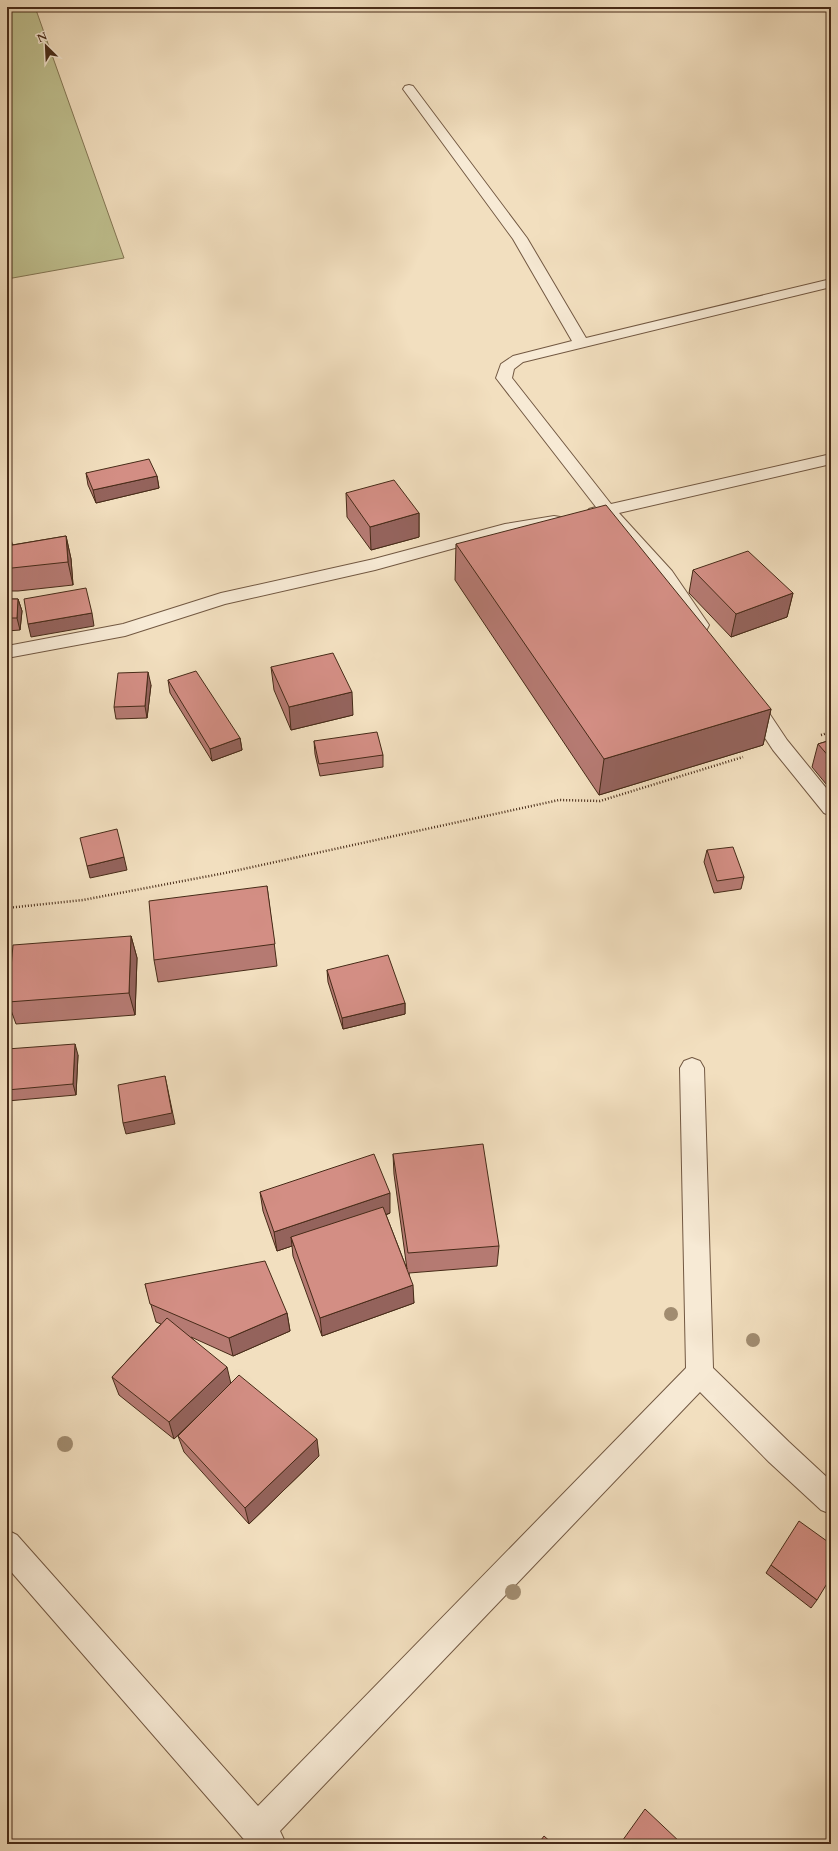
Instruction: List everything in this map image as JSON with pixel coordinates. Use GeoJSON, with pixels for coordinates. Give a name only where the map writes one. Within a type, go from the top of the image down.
{"type":"FeatureCollection","features":[{"type":"Feature","properties":{"kind":"street"},"geometry":{"type":"LineString","coordinates":[[409,89],[520,238],[581,343]]}},
{"type":"Feature","properties":{"kind":"street"},"geometry":{"type":"LineString","coordinates":[[710,640],[666,575],[608,511],[504,378],[507,367],[518,359],[831,283]]}},
{"type":"Feature","properties":{"kind":"street"},"geometry":{"type":"LineString","coordinates":[[7,652],[125,630],[221,599],[375,564],[505,529],[608,511],[618,507],[831,458]]}},
{"type":"Feature","properties":{"kind":"street"},"geometry":{"type":"LineString","coordinates":[[741,686],[780,744],[831,808]]}},
{"type":"Feature","properties":{"kind":"street"},"geometry":{"type":"LineString","coordinates":[[692,1068],[700,1373],[779,1452],[831,1500]]}},
{"type":"Feature","properties":{"kind":"street"},"geometry":{"type":"LineString","coordinates":[[7,1545],[264,1837],[700,1373]]}},
{"type":"Feature","properties":{"kind":"path"},"geometry":{"type":"LineString","coordinates":[[7,908],[83,900],[225,873],[559,800],[600,801],[780,744],[831,732]]}},
{"type":"Feature","properties":{"kind":"green space"},"geometry":{"type":"Polygon","coordinates":[[[7,7],[35,7],[124,258],[7,279],[7,7]]]}},
{"type":"Feature","properties":{"kind":"building"},"geometry":{"type":"Polygon","coordinates":[[[149,459],[157,476],[93,490],[86,473],[149,459]]]}},
{"type":"Feature","properties":{"kind":"building"},"geometry":{"type":"Polygon","coordinates":[[[394,480],[419,513],[370,527],[346,493],[394,480]]]}},
{"type":"Feature","properties":{"kind":"building"},"geometry":{"type":"Polygon","coordinates":[[[606,505],[771,709],[604,759],[456,544],[606,505]]]}},
{"type":"Feature","properties":{"kind":"building"},"geometry":{"type":"Polygon","coordinates":[[[66,536],[68,562],[7,568],[7,546],[66,536]]]}},
{"type":"Feature","properties":{"kind":"building"},"geometry":{"type":"Polygon","coordinates":[[[748,551],[793,593],[736,614],[693,570],[748,551]]]}},
{"type":"Feature","properties":{"kind":"building"},"geometry":{"type":"Polygon","coordinates":[[[86,588],[92,613],[28,624],[24,599],[86,588]]]}},
{"type":"Feature","properties":{"kind":"building"},"geometry":{"type":"Polygon","coordinates":[[[7,599],[18,599],[17,618],[7,618],[7,599]]]}},
{"type":"Feature","properties":{"kind":"building"},"geometry":{"type":"Polygon","coordinates":[[[333,653],[352,692],[289,707],[271,667],[333,653]]]}},
{"type":"Feature","properties":{"kind":"building"},"geometry":{"type":"Polygon","coordinates":[[[196,671],[240,738],[210,749],[168,680],[196,671]]]}},
{"type":"Feature","properties":{"kind":"building"},"geometry":{"type":"Polygon","coordinates":[[[148,672],[145,706],[114,707],[118,673],[148,672]]]}},
{"type":"Feature","properties":{"kind":"building"},"geometry":{"type":"Polygon","coordinates":[[[377,732],[383,755],[319,764],[314,741],[377,732]]]}},
{"type":"Feature","properties":{"kind":"building"},"geometry":{"type":"Polygon","coordinates":[[[831,740],[831,759],[818,744],[831,740]]]}},
{"type":"Feature","properties":{"kind":"building"},"geometry":{"type":"Polygon","coordinates":[[[117,829],[124,857],[87,866],[80,838],[117,829]]]}},
{"type":"Feature","properties":{"kind":"building"},"geometry":{"type":"Polygon","coordinates":[[[733,847],[744,877],[717,881],[707,850],[733,847]]]}},
{"type":"Feature","properties":{"kind":"building"},"geometry":{"type":"Polygon","coordinates":[[[267,886],[275,944],[154,960],[149,901],[267,886]]]}},
{"type":"Feature","properties":{"kind":"building"},"geometry":{"type":"Polygon","coordinates":[[[131,936],[129,993],[8,1002],[13,945],[131,936]]]}},
{"type":"Feature","properties":{"kind":"building"},"geometry":{"type":"Polygon","coordinates":[[[388,955],[405,1003],[342,1018],[327,970],[388,955]]]}},
{"type":"Feature","properties":{"kind":"building"},"geometry":{"type":"Polygon","coordinates":[[[75,1044],[73,1084],[7,1090],[7,1049],[75,1044]]]}},
{"type":"Feature","properties":{"kind":"building"},"geometry":{"type":"Polygon","coordinates":[[[165,1076],[172,1113],[123,1123],[118,1085],[165,1076]]]}},
{"type":"Feature","properties":{"kind":"building"},"geometry":{"type":"Polygon","coordinates":[[[483,1144],[499,1246],[408,1253],[393,1154],[483,1144]]]}},
{"type":"Feature","properties":{"kind":"building"},"geometry":{"type":"Polygon","coordinates":[[[374,1154],[390,1193],[274,1232],[260,1192],[374,1154]]]}},
{"type":"Feature","properties":{"kind":"building"},"geometry":{"type":"Polygon","coordinates":[[[383,1207],[413,1285],[320,1318],[291,1237],[383,1207]]]}},
{"type":"Feature","properties":{"kind":"building"},"geometry":{"type":"Polygon","coordinates":[[[265,1261],[287,1313],[229,1338],[150,1304],[145,1284],[265,1261]]]}},
{"type":"Feature","properties":{"kind":"building"},"geometry":{"type":"Polygon","coordinates":[[[167,1318],[227,1367],[169,1422],[112,1377],[167,1318]]]}},
{"type":"Feature","properties":{"kind":"building"},"geometry":{"type":"Polygon","coordinates":[[[239,1375],[317,1439],[245,1508],[178,1436],[239,1375]]]}},
{"type":"Feature","properties":{"kind":"building"},"geometry":{"type":"Polygon","coordinates":[[[799,1521],[831,1544],[831,1577],[817,1600],[771,1565],[799,1521]]]}},
{"type":"Feature","properties":{"kind":"building"},"geometry":{"type":"Polygon","coordinates":[[[645,1809],[682,1844],[620,1844],[645,1809]]]}},
{"type":"Feature","properties":{"kind":"building"},"geometry":{"type":"Polygon","coordinates":[[[544,1836],[553,1844],[538,1844],[544,1836]]]}}]}
